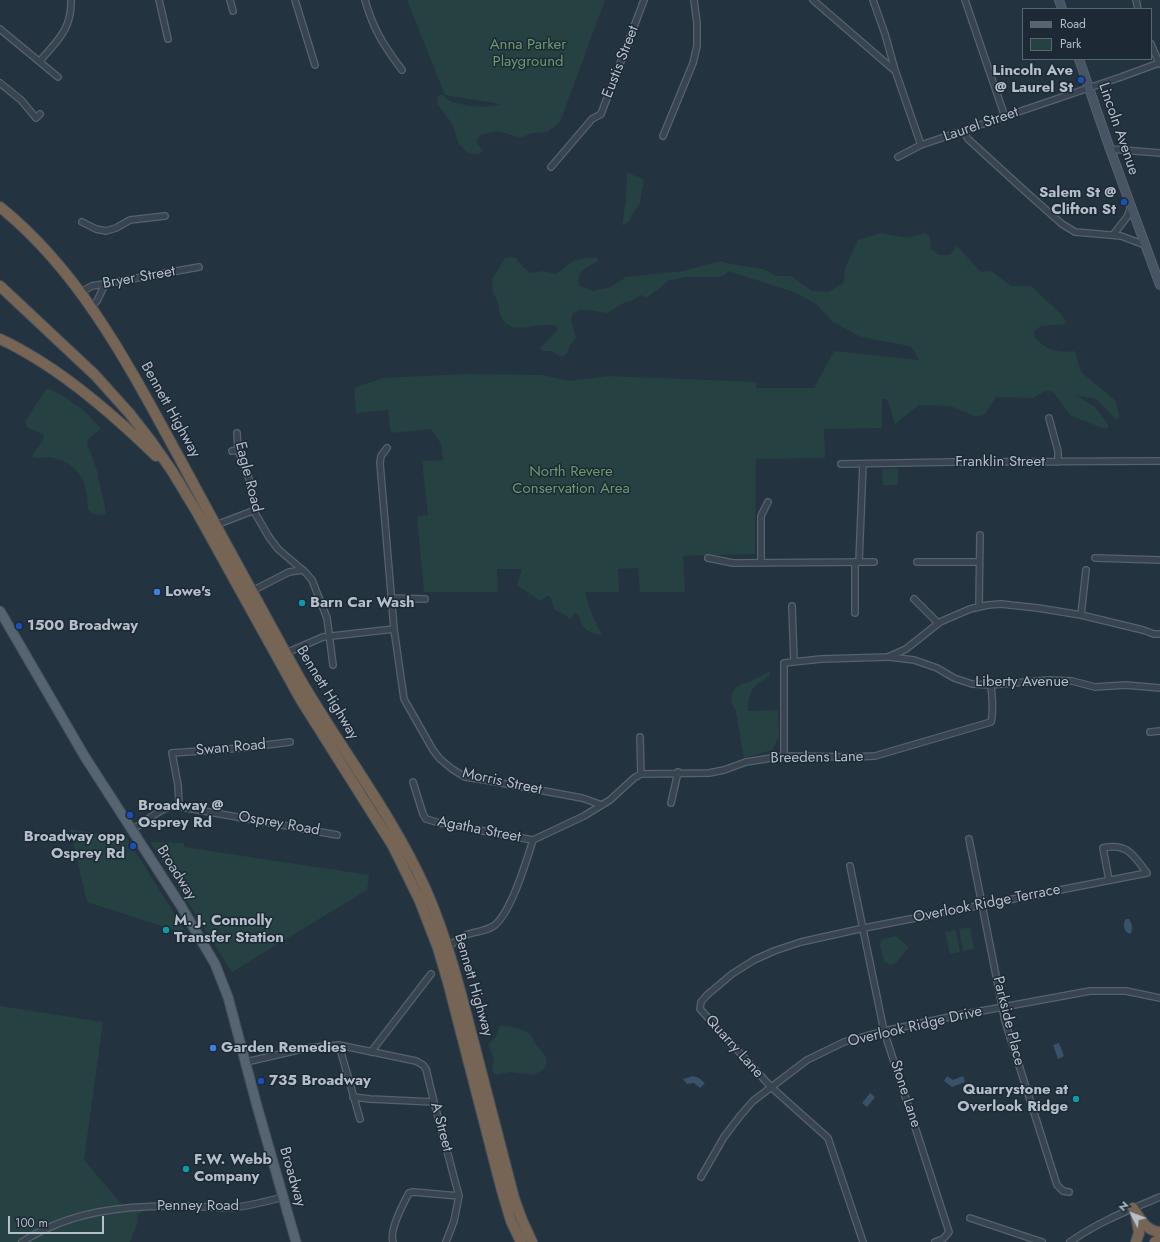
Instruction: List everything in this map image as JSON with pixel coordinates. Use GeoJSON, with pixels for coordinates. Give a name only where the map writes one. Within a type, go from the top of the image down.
{"type":"FeatureCollection","features":[{"type":"Feature","properties":{"kind":"highway","name":"Bennett Highway"},"geometry":{"type":"LineString","coordinates":[[0,207],[56,261],[91,307],[127,364],[286,653],[323,717],[387,817],[408,853],[431,901],[448,947],[514,1198],[532,1242]]}},
{"type":"Feature","properties":{"kind":"highway","name":"Bennett Highway"},"geometry":{"type":"LineString","coordinates":[[0,286],[68,349],[142,428],[172,471],[198,514],[301,700],[383,830],[411,883],[432,933],[445,970],[507,1210],[521,1242]]}},
{"type":"Feature","properties":{"kind":"highway"},"geometry":{"type":"LineString","coordinates":[[0,339],[34,357],[74,384],[105,408],[172,471]]}},
{"type":"Feature","properties":{"kind":"highway"},"geometry":{"type":"LineString","coordinates":[[1133,1208],[1146,1227],[1160,1232]]}},
{"type":"Feature","properties":{"kind":"highway"},"geometry":{"type":"LineString","coordinates":[[1133,1208],[1139,1229],[1136,1242]]}},
{"type":"Feature","properties":{"kind":"highway"},"geometry":{"type":"LineString","coordinates":[[1154,1242],[1160,1240]]}},
{"type":"Feature","properties":{"kind":"main road","name":"Lincoln Avenue"},"geometry":{"type":"LineString","coordinates":[[1079,60],[1088,88],[1160,285]]}},
{"type":"Feature","properties":{"kind":"main road","name":"Broadway"},"geometry":{"type":"LineString","coordinates":[[0,611],[86,757],[189,920],[215,964],[228,997],[296,1242]]}},
{"type":"Feature","properties":{"kind":"street"},"geometry":{"type":"LineString","coordinates":[[40,61],[66,29],[71,13],[71,0]]}},
{"type":"Feature","properties":{"kind":"street"},"geometry":{"type":"LineString","coordinates":[[159,0],[168,39]]}},
{"type":"Feature","properties":{"kind":"street"},"geometry":{"type":"LineString","coordinates":[[230,0],[233,11]]}},
{"type":"Feature","properties":{"kind":"street"},"geometry":{"type":"LineString","coordinates":[[295,0],[315,65]]}},
{"type":"Feature","properties":{"kind":"street"},"geometry":{"type":"LineString","coordinates":[[365,0],[370,19],[385,47],[402,70]]}},
{"type":"Feature","properties":{"kind":"street","name":"Eustis Street"},"geometry":{"type":"LineString","coordinates":[[550,168],[592,119],[601,114],[644,0]]}},
{"type":"Feature","properties":{"kind":"street"},"geometry":{"type":"LineString","coordinates":[[662,136],[693,63],[697,46],[697,23],[694,0]]}},
{"type":"Feature","properties":{"kind":"street"},"geometry":{"type":"LineString","coordinates":[[813,0],[895,70]]}},
{"type":"Feature","properties":{"kind":"street"},"geometry":{"type":"LineString","coordinates":[[873,0],[921,145]]}},
{"type":"Feature","properties":{"kind":"street"},"geometry":{"type":"LineString","coordinates":[[966,0],[1005,117]]}},
{"type":"Feature","properties":{"kind":"street"},"geometry":{"type":"LineString","coordinates":[[0,29],[40,61],[58,78]]}},
{"type":"Feature","properties":{"kind":"street"},"geometry":{"type":"LineString","coordinates":[[1152,46],[1159,64]]}},
{"type":"Feature","properties":{"kind":"street","name":"Laurel Street"},"geometry":{"type":"LineString","coordinates":[[898,157],[921,145],[1159,64]]}},
{"type":"Feature","properties":{"kind":"street"},"geometry":{"type":"LineString","coordinates":[[0,83],[38,116]]}},
{"type":"Feature","properties":{"kind":"street"},"geometry":{"type":"LineString","coordinates":[[963,131],[968,139],[1026,192],[1075,232],[1121,236],[1145,245]]}},
{"type":"Feature","properties":{"kind":"street"},"geometry":{"type":"LineString","coordinates":[[1110,149],[1160,153]]}},
{"type":"Feature","properties":{"kind":"street"},"geometry":{"type":"LineString","coordinates":[[1113,235],[1127,217],[1131,207]]}},
{"type":"Feature","properties":{"kind":"street"},"geometry":{"type":"LineString","coordinates":[[82,222],[96,229],[106,231],[116,228],[130,220],[165,216]]}},
{"type":"Feature","properties":{"kind":"street","name":"Bryer Street"},"geometry":{"type":"LineString","coordinates":[[81,292],[92,286],[199,267]]}},
{"type":"Feature","properties":{"kind":"street"},"geometry":{"type":"LineString","coordinates":[[91,307],[97,301],[105,284]]}},
{"type":"Feature","properties":{"kind":"street"},"geometry":{"type":"LineString","coordinates":[[1049,418],[1058,451],[1058,462]]}},
{"type":"Feature","properties":{"kind":"street","name":"Eagle Road"},"geometry":{"type":"LineString","coordinates":[[237,433],[235,450],[249,480],[255,514],[268,537],[278,549],[303,570],[312,580],[326,612],[333,664]]}},
{"type":"Feature","properties":{"kind":"street","name":"Morris Street"},"geometry":{"type":"LineString","coordinates":[[387,448],[381,456],[380,463],[394,629],[404,699],[433,750],[452,769],[465,777],[582,798],[602,805]]}},
{"type":"Feature","properties":{"kind":"street","name":"Franklin Street"},"geometry":{"type":"LineString","coordinates":[[841,464],[1160,461]]}},
{"type":"Feature","properties":{"kind":"street"},"geometry":{"type":"LineString","coordinates":[[855,613],[863,464]]}},
{"type":"Feature","properties":{"kind":"street"},"geometry":{"type":"LineString","coordinates":[[761,562],[762,516],[768,502]]}},
{"type":"Feature","properties":{"kind":"street"},"geometry":{"type":"LineString","coordinates":[[216,525],[255,510]]}},
{"type":"Feature","properties":{"kind":"street"},"geometry":{"type":"LineString","coordinates":[[979,606],[980,535]]}},
{"type":"Feature","properties":{"kind":"street"},"geometry":{"type":"LineString","coordinates":[[708,558],[733,563],[874,562]]}},
{"type":"Feature","properties":{"kind":"street"},"geometry":{"type":"LineString","coordinates":[[1095,558],[1160,560]]}},
{"type":"Feature","properties":{"kind":"street"},"geometry":{"type":"LineString","coordinates":[[917,562],[979,562]]}},
{"type":"Feature","properties":{"kind":"street"},"geometry":{"type":"LineString","coordinates":[[252,591],[290,572],[303,570]]}},
{"type":"Feature","properties":{"kind":"street"},"geometry":{"type":"LineString","coordinates":[[1081,615],[1086,570]]}},
{"type":"Feature","properties":{"kind":"street"},"geometry":{"type":"LineString","coordinates":[[392,598],[425,599]]}},
{"type":"Feature","properties":{"kind":"street"},"geometry":{"type":"LineString","coordinates":[[914,598],[938,623]]}},
{"type":"Feature","properties":{"kind":"street"},"geometry":{"type":"LineString","coordinates":[[784,756],[784,663],[821,659],[888,657],[906,649],[938,623],[979,606],[1001,604],[1081,615],[1154,634],[1160,634]]}},
{"type":"Feature","properties":{"kind":"street"},"geometry":{"type":"LineString","coordinates":[[792,606],[794,662]]}},
{"type":"Feature","properties":{"kind":"street"},"geometry":{"type":"LineString","coordinates":[[286,653],[314,640],[330,635],[394,629]]}},
{"type":"Feature","properties":{"kind":"street","name":"Liberty Avenue"},"geometry":{"type":"LineString","coordinates":[[888,657],[914,660],[937,668],[954,678],[972,684],[1049,680],[1072,681],[1095,687],[1126,684],[1160,688]]}},
{"type":"Feature","properties":{"kind":"street","name":"Breedens Lane"},"geometry":{"type":"LineString","coordinates":[[641,774],[678,772],[709,773],[724,770],[746,762],[784,756],[875,756],[990,722],[993,710],[991,684]]}},
{"type":"Feature","properties":{"kind":"street"},"geometry":{"type":"LineString","coordinates":[[1150,732],[1160,731]]}},
{"type":"Feature","properties":{"kind":"street"},"geometry":{"type":"LineString","coordinates":[[448,947],[467,935],[484,931],[495,924],[508,906],[533,840],[584,816],[610,800],[634,778],[641,774],[640,737]]}},
{"type":"Feature","properties":{"kind":"street","name":"Swan Road"},"geometry":{"type":"LineString","coordinates":[[180,806],[172,753],[242,748],[290,742]]}},
{"type":"Feature","properties":{"kind":"street"},"geometry":{"type":"LineString","coordinates":[[671,803],[678,772]]}},
{"type":"Feature","properties":{"kind":"street","name":"Agatha Street"},"geometry":{"type":"LineString","coordinates":[[413,782],[422,814],[426,819],[440,823],[533,840]]}},
{"type":"Feature","properties":{"kind":"street","name":"Osprey Road"},"geometry":{"type":"LineString","coordinates":[[132,830],[167,808],[172,806],[180,806],[337,835]]}},
{"type":"Feature","properties":{"kind":"street","name":"Parkside Place"},"geometry":{"type":"LineString","coordinates":[[969,839],[1007,1029],[1058,1185],[1063,1191],[1069,1192]]}},
{"type":"Feature","properties":{"kind":"street","name":"Overlook Ridge Terrace"},"geometry":{"type":"LineString","coordinates":[[864,928],[1147,873],[1129,851],[1121,847],[1112,846],[1103,848],[1109,880]]}},
{"type":"Feature","properties":{"kind":"street","name":"Stone Lane"},"geometry":{"type":"LineString","coordinates":[[850,866],[884,1031],[949,1232],[943,1239],[935,1242]]}},
{"type":"Feature","properties":{"kind":"street","name":"Quarry Lane"},"geometry":{"type":"LineString","coordinates":[[863,1242],[828,1138],[771,1087],[700,1009],[701,1002],[707,995],[732,974],[754,960],[774,951],[801,942],[864,928]]}},
{"type":"Feature","properties":{"kind":"street"},"geometry":{"type":"LineString","coordinates":[[246,1062],[306,1048],[339,1045],[371,1052],[431,974]]}},
{"type":"Feature","properties":{"kind":"street","name":"Overlook Ridge Drive"},"geometry":{"type":"LineString","coordinates":[[701,1177],[724,1137],[753,1102],[807,1060],[844,1042],[884,1031],[1002,1007],[1098,990],[1126,991],[1160,998]]}},
{"type":"Feature","properties":{"kind":"street"},"geometry":{"type":"LineString","coordinates":[[339,1045],[360,1119]]}},
{"type":"Feature","properties":{"kind":"street","name":"A Street"},"geometry":{"type":"LineString","coordinates":[[371,1052],[416,1061],[423,1065],[426,1069],[459,1196],[454,1221],[446,1242]]}},
{"type":"Feature","properties":{"kind":"street"},"geometry":{"type":"LineString","coordinates":[[353,1097],[434,1102]]}},
{"type":"Feature","properties":{"kind":"street"},"geometry":{"type":"LineString","coordinates":[[393,1242],[392,1236],[401,1209],[410,1193],[459,1196]]}},
{"type":"Feature","properties":{"kind":"street","name":"Penney Road"},"geometry":{"type":"LineString","coordinates":[[22,1242],[40,1231],[63,1221],[118,1209],[136,1206],[227,1208],[249,1205],[283,1197]]}},
{"type":"Feature","properties":{"kind":"street"},"geometry":{"type":"LineString","coordinates":[[1070,1242],[1096,1226],[1160,1197]]}},
{"type":"Feature","properties":{"kind":"street"},"geometry":{"type":"LineString","coordinates":[[970,1218],[1042,1242]]}},
{"type":"Feature","properties":{"kind":"green space","name":"Anna Parker Playground"},"geometry":{"type":"Polygon","coordinates":[[[407,0],[605,0],[560,122],[547,132],[532,133],[520,138],[498,131],[480,135],[476,142],[483,151],[477,155],[469,153],[460,145],[452,124],[437,104],[438,96],[442,94],[452,102],[469,106],[483,107],[496,106],[500,104],[445,95],[407,0]]]}},
{"type":"Feature","properties":{"kind":"green space"},"geometry":{"type":"Polygon","coordinates":[[[629,173],[644,180],[640,203],[629,221],[622,226],[626,199],[627,174],[629,173]]]}},
{"type":"Feature","properties":{"kind":"green space","name":"North Revere Conservation Area"},"geometry":{"type":"Polygon","coordinates":[[[881,233],[907,238],[925,233],[930,237],[931,249],[939,255],[950,255],[957,246],[981,272],[991,271],[1011,286],[1031,286],[1062,315],[1066,324],[1041,326],[1034,331],[1035,338],[1044,346],[1053,350],[1063,352],[1075,351],[1081,372],[1116,401],[1120,417],[1116,420],[1096,399],[1075,395],[1094,406],[1108,424],[1108,428],[1104,429],[1070,415],[1054,393],[1047,390],[1033,398],[996,397],[985,414],[976,417],[951,406],[919,405],[895,424],[887,399],[882,399],[882,428],[824,429],[825,458],[756,459],[755,554],[683,556],[685,592],[640,592],[638,568],[618,569],[619,592],[585,592],[591,613],[602,635],[585,629],[580,618],[575,612],[569,620],[566,615],[556,611],[550,596],[547,596],[540,601],[517,585],[522,569],[497,569],[498,592],[424,592],[417,516],[428,515],[422,461],[443,460],[441,444],[431,429],[391,433],[388,410],[356,413],[354,388],[383,378],[466,374],[542,375],[569,381],[608,376],[757,382],[756,388],[814,388],[834,351],[919,360],[913,349],[909,346],[861,337],[833,322],[816,304],[794,292],[728,271],[725,275],[720,277],[686,277],[667,281],[648,298],[641,295],[631,301],[625,302],[607,313],[588,310],[580,310],[576,312],[573,314],[571,320],[576,338],[570,345],[567,354],[561,357],[552,351],[542,351],[540,348],[556,332],[558,329],[556,326],[544,325],[519,328],[513,327],[504,321],[500,314],[497,300],[493,294],[492,280],[505,258],[516,258],[523,267],[531,273],[543,271],[556,274],[573,261],[586,258],[598,258],[598,261],[583,270],[579,277],[580,286],[593,291],[611,287],[626,277],[683,271],[721,261],[763,269],[777,276],[791,276],[812,291],[829,292],[844,282],[845,268],[858,240],[881,233]]]}},
{"type":"Feature","properties":{"kind":"green space"},"geometry":{"type":"Polygon","coordinates":[[[47,388],[77,405],[101,429],[89,438],[87,443],[98,473],[106,513],[101,515],[93,514],[88,509],[84,482],[73,467],[61,460],[51,457],[32,457],[44,435],[27,427],[25,421],[47,388]]]}},
{"type":"Feature","properties":{"kind":"green space"},"geometry":{"type":"Polygon","coordinates":[[[898,468],[898,485],[883,485],[882,469],[898,468]]]}},
{"type":"Feature","properties":{"kind":"green space"},"geometry":{"type":"Polygon","coordinates":[[[770,672],[770,675],[754,687],[749,699],[748,711],[778,710],[779,737],[772,750],[744,758],[737,711],[733,705],[731,698],[732,694],[740,685],[770,672]]]}},
{"type":"Feature","properties":{"kind":"green space"},"geometry":{"type":"Polygon","coordinates":[[[70,829],[127,838],[184,929],[180,932],[87,902],[70,829]]]}},
{"type":"Feature","properties":{"kind":"green space"},"geometry":{"type":"Polygon","coordinates":[[[150,842],[184,843],[184,847],[369,875],[367,890],[232,972],[150,842]]]}},
{"type":"Feature","properties":{"kind":"green space"},"geometry":{"type":"Polygon","coordinates":[[[970,927],[974,949],[963,951],[959,929],[970,927]]]}},
{"type":"Feature","properties":{"kind":"green space"},"geometry":{"type":"Polygon","coordinates":[[[956,930],[960,952],[950,954],[945,932],[956,930]]]}},
{"type":"Feature","properties":{"kind":"green space"},"geometry":{"type":"Polygon","coordinates":[[[896,936],[909,947],[895,964],[890,965],[884,962],[880,944],[883,939],[896,936]]]}},
{"type":"Feature","properties":{"kind":"green space"},"geometry":{"type":"Polygon","coordinates":[[[0,1006],[103,1022],[84,1160],[124,1207],[143,1210],[141,1213],[137,1214],[138,1222],[130,1242],[0,1242],[0,1006]]]}},
{"type":"Feature","properties":{"kind":"green space"},"geometry":{"type":"Polygon","coordinates":[[[500,1025],[521,1029],[531,1035],[536,1045],[546,1057],[547,1062],[543,1070],[533,1075],[511,1072],[497,1075],[494,1073],[492,1069],[494,1059],[488,1045],[495,1038],[500,1025]]]}},
{"type":"Feature","properties":{"kind":"water"},"geometry":{"type":"Polygon","coordinates":[[[1126,919],[1129,919],[1132,925],[1132,931],[1130,934],[1126,932],[1124,928],[1126,919]]]}},
{"type":"Feature","properties":{"kind":"water"},"geometry":{"type":"Polygon","coordinates":[[[1059,1043],[1064,1056],[1058,1059],[1053,1045],[1059,1043]]]}},
{"type":"Feature","properties":{"kind":"water"},"geometry":{"type":"Polygon","coordinates":[[[693,1076],[699,1078],[705,1083],[700,1088],[694,1083],[687,1084],[683,1079],[693,1076]]]}},
{"type":"Feature","properties":{"kind":"water"},"geometry":{"type":"Polygon","coordinates":[[[947,1076],[953,1080],[963,1076],[965,1082],[952,1087],[944,1081],[947,1076]]]}},
{"type":"Feature","properties":{"kind":"water"},"geometry":{"type":"Polygon","coordinates":[[[870,1093],[875,1097],[867,1107],[862,1103],[870,1093]]]}},
{"type":"Feature","properties":{"kind":"place","name":"Lincoln Ave @ Laurel St"},"geometry":{"type":"Point","coordinates":[1081,80]}},
{"type":"Feature","properties":{"kind":"place","name":"Salem St @ Clifton St"},"geometry":{"type":"Point","coordinates":[1124,202]}},
{"type":"Feature","properties":{"kind":"place","name":"Lowe's"},"geometry":{"type":"Point","coordinates":[157,592]}},
{"type":"Feature","properties":{"kind":"place","name":"Barn Car Wash"},"geometry":{"type":"Point","coordinates":[302,603]}},
{"type":"Feature","properties":{"kind":"place","name":"1500 Broadway"},"geometry":{"type":"Point","coordinates":[19,626]}},
{"type":"Feature","properties":{"kind":"place","name":"Broadway @ Osprey Rd"},"geometry":{"type":"Point","coordinates":[130,815]}},
{"type":"Feature","properties":{"kind":"place","name":"Broadway opp Osprey Rd"},"geometry":{"type":"Point","coordinates":[133,846]}},
{"type":"Feature","properties":{"kind":"place","name":"M. J. Connolly Transfer Station"},"geometry":{"type":"Point","coordinates":[166,930]}},
{"type":"Feature","properties":{"kind":"place","name":"Garden Remedies"},"geometry":{"type":"Point","coordinates":[213,1048]}},
{"type":"Feature","properties":{"kind":"place","name":"735 Broadway"},"geometry":{"type":"Point","coordinates":[261,1081]}},
{"type":"Feature","properties":{"kind":"place","name":"Quarrystone at Overlook Ridge"},"geometry":{"type":"Point","coordinates":[1076,1099]}},
{"type":"Feature","properties":{"kind":"place","name":"F.W. Webb Company"},"geometry":{"type":"Point","coordinates":[186,1169]}}]}
